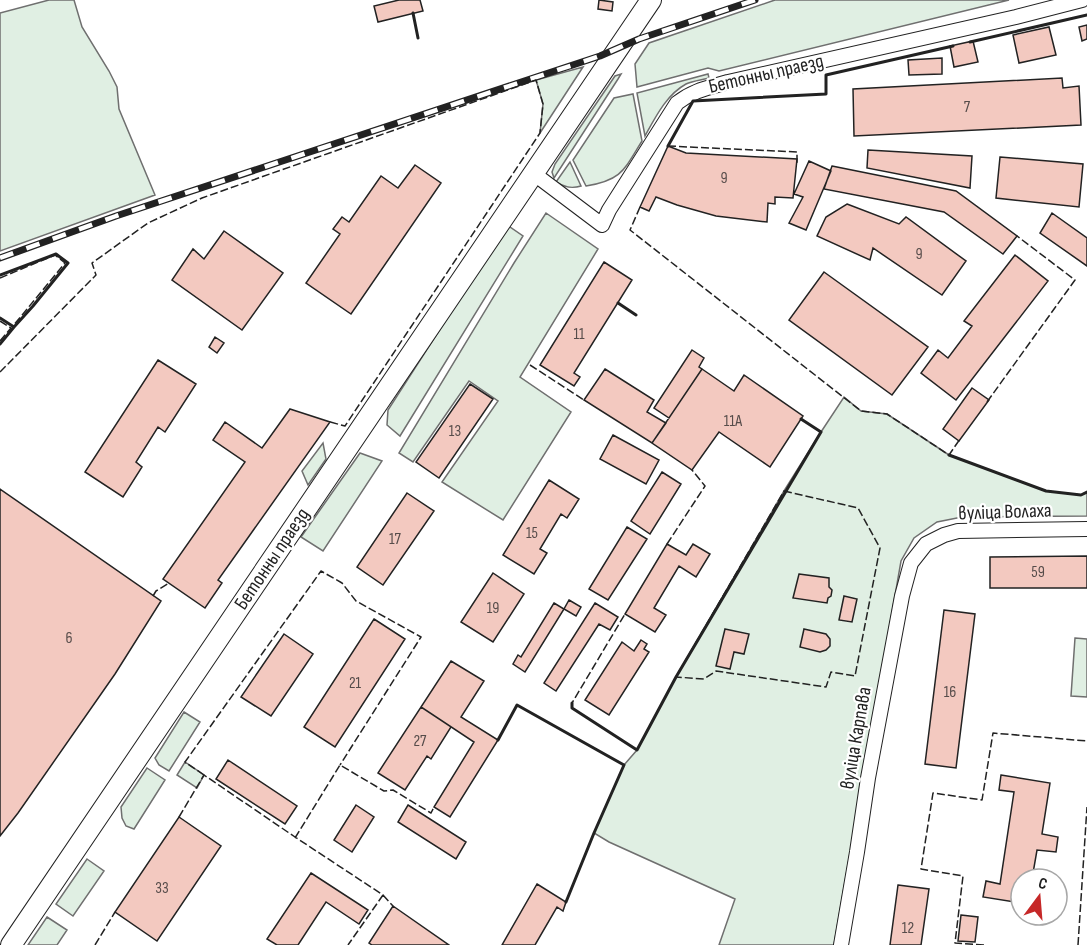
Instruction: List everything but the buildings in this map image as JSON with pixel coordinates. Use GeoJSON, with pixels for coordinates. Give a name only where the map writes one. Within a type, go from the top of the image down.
{"type":"FeatureCollection","features":[{"type":"Feature","properties":{"kind":"street","name":"Бетонны праезд"},"geometry":{"type":"LineString","coordinates":[[11,945],[651,0]]}},
{"type":"Feature","properties":{"kind":"street","name":"Бетонны праезд"},"geometry":{"type":"LineString","coordinates":[[533,173],[602,225],[609,210],[677,103],[687,95],[728,82],[1082,0]]}},
{"type":"Feature","properties":{"kind":"street","name":"вуліца Волаха"},"geometry":{"type":"LineString","coordinates":[[926,544],[958,531],[1087,529]]}},
{"type":"Feature","properties":{"kind":"street","name":"вуліца Карпава"},"geometry":{"type":"LineString","coordinates":[[841,945],[868,778],[903,596],[911,563],[926,544]]}},
{"type":"Feature","properties":{"kind":"green space"},"geometry":{"type":"Polygon","coordinates":[[[49,0],[74,0],[82,27],[117,87],[119,109],[155,195],[0,251],[0,13],[49,0]]]}},
{"type":"Feature","properties":{"kind":"green space"},"geometry":{"type":"Polygon","coordinates":[[[775,0],[1009,0],[719,71],[708,68],[637,87],[635,64],[649,43],[775,0]]]}},
{"type":"Feature","properties":{"kind":"green space"},"geometry":{"type":"Polygon","coordinates":[[[583,67],[540,133],[543,104],[536,80],[583,67]]]}},
{"type":"Feature","properties":{"kind":"green space"},"geometry":{"type":"Polygon","coordinates":[[[621,74],[554,178],[552,172],[555,164],[615,76],[621,74]]]}},
{"type":"Feature","properties":{"kind":"green space"},"geometry":{"type":"Polygon","coordinates":[[[708,74],[709,78],[686,84],[673,94],[662,107],[645,136],[637,93],[708,74]]]}},
{"type":"Feature","properties":{"kind":"green space"},"geometry":{"type":"Polygon","coordinates":[[[633,94],[642,141],[626,166],[615,177],[586,186],[573,160],[614,98],[633,94]]]}},
{"type":"Feature","properties":{"kind":"green space"},"geometry":{"type":"Polygon","coordinates":[[[570,162],[581,186],[568,187],[556,182],[570,162]]]}},
{"type":"Feature","properties":{"kind":"green space"},"geometry":{"type":"Polygon","coordinates":[[[546,213],[598,249],[520,377],[571,412],[503,520],[442,482],[498,401],[469,381],[413,462],[399,453],[546,213]]]}},
{"type":"Feature","properties":{"kind":"green space"},"geometry":{"type":"Polygon","coordinates":[[[507,225],[523,236],[400,436],[387,425],[388,410],[507,225]]]}},
{"type":"Feature","properties":{"kind":"green space"},"geometry":{"type":"Polygon","coordinates":[[[844,397],[861,411],[887,414],[949,455],[1046,491],[1081,495],[1087,492],[1087,516],[962,517],[937,522],[914,538],[901,561],[834,945],[719,945],[735,899],[594,833],[624,765],[637,750],[676,677],[784,491],[844,397]]]}},
{"type":"Feature","properties":{"kind":"green space"},"geometry":{"type":"Polygon","coordinates":[[[323,443],[326,459],[308,485],[302,471],[323,443]]]}},
{"type":"Feature","properties":{"kind":"green space"},"geometry":{"type":"Polygon","coordinates":[[[360,453],[382,461],[323,551],[301,537],[360,453]]]}},
{"type":"Feature","properties":{"kind":"green space"},"geometry":{"type":"Polygon","coordinates":[[[1075,638],[1087,639],[1087,697],[1071,696],[1075,638]]]}},
{"type":"Feature","properties":{"kind":"green space"},"geometry":{"type":"Polygon","coordinates":[[[184,712],[200,722],[169,771],[159,765],[155,758],[184,712]]]}},
{"type":"Feature","properties":{"kind":"green space"},"geometry":{"type":"Polygon","coordinates":[[[185,762],[204,775],[197,788],[177,775],[185,762]]]}},
{"type":"Feature","properties":{"kind":"green space"},"geometry":{"type":"Polygon","coordinates":[[[147,768],[165,780],[134,829],[126,826],[122,818],[121,807],[147,768]]]}},
{"type":"Feature","properties":{"kind":"green space"},"geometry":{"type":"Polygon","coordinates":[[[87,859],[104,871],[73,916],[56,904],[87,859]]]}},
{"type":"Feature","properties":{"kind":"green space"},"geometry":{"type":"Polygon","coordinates":[[[47,917],[67,930],[57,945],[28,945],[47,917]]]}},
{"type":"Feature","properties":{"kind":"railway"},"geometry":{"type":"LineString","coordinates":[[0,258],[116,216],[600,56],[639,39],[755,0]]}},
{"type":"Feature","properties":{"kind":"fence"},"geometry":{"type":"LineString","coordinates":[[0,372],[96,275],[92,263],[148,223],[202,198],[536,80],[543,104],[540,133],[345,426],[330,422]]}},
{"type":"Feature","properties":{"kind":"fence"},"geometry":{"type":"LineString","coordinates":[[668,146],[797,152],[797,163]]}},
{"type":"Feature","properties":{"kind":"fence"},"geometry":{"type":"LineString","coordinates":[[640,207],[630,230],[861,411],[887,414],[949,455],[960,439]]}},
{"type":"Feature","properties":{"kind":"fence"},"geometry":{"type":"LineString","coordinates":[[987,402],[1075,280],[1017,236]]}},
{"type":"Feature","properties":{"kind":"fence"},"geometry":{"type":"LineString","coordinates":[[0,278],[55,255],[65,263],[13,326]]}},
{"type":"Feature","properties":{"kind":"fence"},"geometry":{"type":"LineString","coordinates":[[0,321],[11,328],[0,341]]}},
{"type":"Feature","properties":{"kind":"fence"},"geometry":{"type":"LineString","coordinates":[[530,365],[584,400]]}},
{"type":"Feature","properties":{"kind":"fence"},"geometry":{"type":"LineString","coordinates":[[667,544],[705,486],[692,470]]}},
{"type":"Feature","properties":{"kind":"fence"},"geometry":{"type":"LineString","coordinates":[[784,491],[858,508],[880,548],[855,676],[831,672],[826,687],[716,671],[704,679],[676,677],[784,491]]}},
{"type":"Feature","properties":{"kind":"fence"},"geometry":{"type":"LineString","coordinates":[[204,775],[185,762],[321,571],[342,583],[356,601],[421,637],[340,765]]}},
{"type":"Feature","properties":{"kind":"fence"},"geometry":{"type":"LineString","coordinates":[[153,596],[156,591],[169,583]]}},
{"type":"Feature","properties":{"kind":"fence"},"geometry":{"type":"LineString","coordinates":[[572,708],[572,703],[625,614]]}},
{"type":"Feature","properties":{"kind":"fence"},"geometry":{"type":"LineString","coordinates":[[984,945],[955,943],[963,876],[921,869],[933,793],[982,800],[993,733],[1087,741]]}},
{"type":"Feature","properties":{"kind":"fence"},"geometry":{"type":"LineString","coordinates":[[295,838],[340,765],[384,791],[393,790],[431,813],[434,807]]}},
{"type":"Feature","properties":{"kind":"fence"},"geometry":{"type":"LineString","coordinates":[[179,817],[204,775],[383,895],[348,945]]}},
{"type":"Feature","properties":{"kind":"fence"},"geometry":{"type":"LineString","coordinates":[[1078,945],[1087,807]]}},
{"type":"Feature","properties":{"kind":"fence"},"geometry":{"type":"LineString","coordinates":[[383,895],[393,906]]}},
{"type":"Feature","properties":{"kind":"fence"},"geometry":{"type":"LineString","coordinates":[[95,945],[115,912]]}},
{"type":"Feature","properties":{"kind":"wall"},"geometry":{"type":"LineString","coordinates":[[413,13],[418,38]]}},
{"type":"Feature","properties":{"kind":"wall"},"geometry":{"type":"LineString","coordinates":[[970,42],[1087,15]]}},
{"type":"Feature","properties":{"kind":"wall"},"geometry":{"type":"LineString","coordinates":[[668,146],[693,101],[826,94],[826,75],[953,46]]}},
{"type":"Feature","properties":{"kind":"wall"},"geometry":{"type":"LineString","coordinates":[[0,275],[56,254],[68,263],[14,327]]}},
{"type":"Feature","properties":{"kind":"wall"},"geometry":{"type":"LineString","coordinates":[[618,303],[636,315]]}},
{"type":"Feature","properties":{"kind":"wall"},"geometry":{"type":"LineString","coordinates":[[0,318],[14,327],[0,344]]}},
{"type":"Feature","properties":{"kind":"wall"},"geometry":{"type":"LineString","coordinates":[[572,703],[572,708],[637,750],[676,677],[821,432],[801,419]]}},
{"type":"Feature","properties":{"kind":"wall"},"geometry":{"type":"LineString","coordinates":[[949,455],[1046,491],[1081,495],[1087,492]]}},
{"type":"Feature","properties":{"kind":"wall"},"geometry":{"type":"LineString","coordinates":[[498,740],[517,705],[624,765],[566,902]]}}]}
